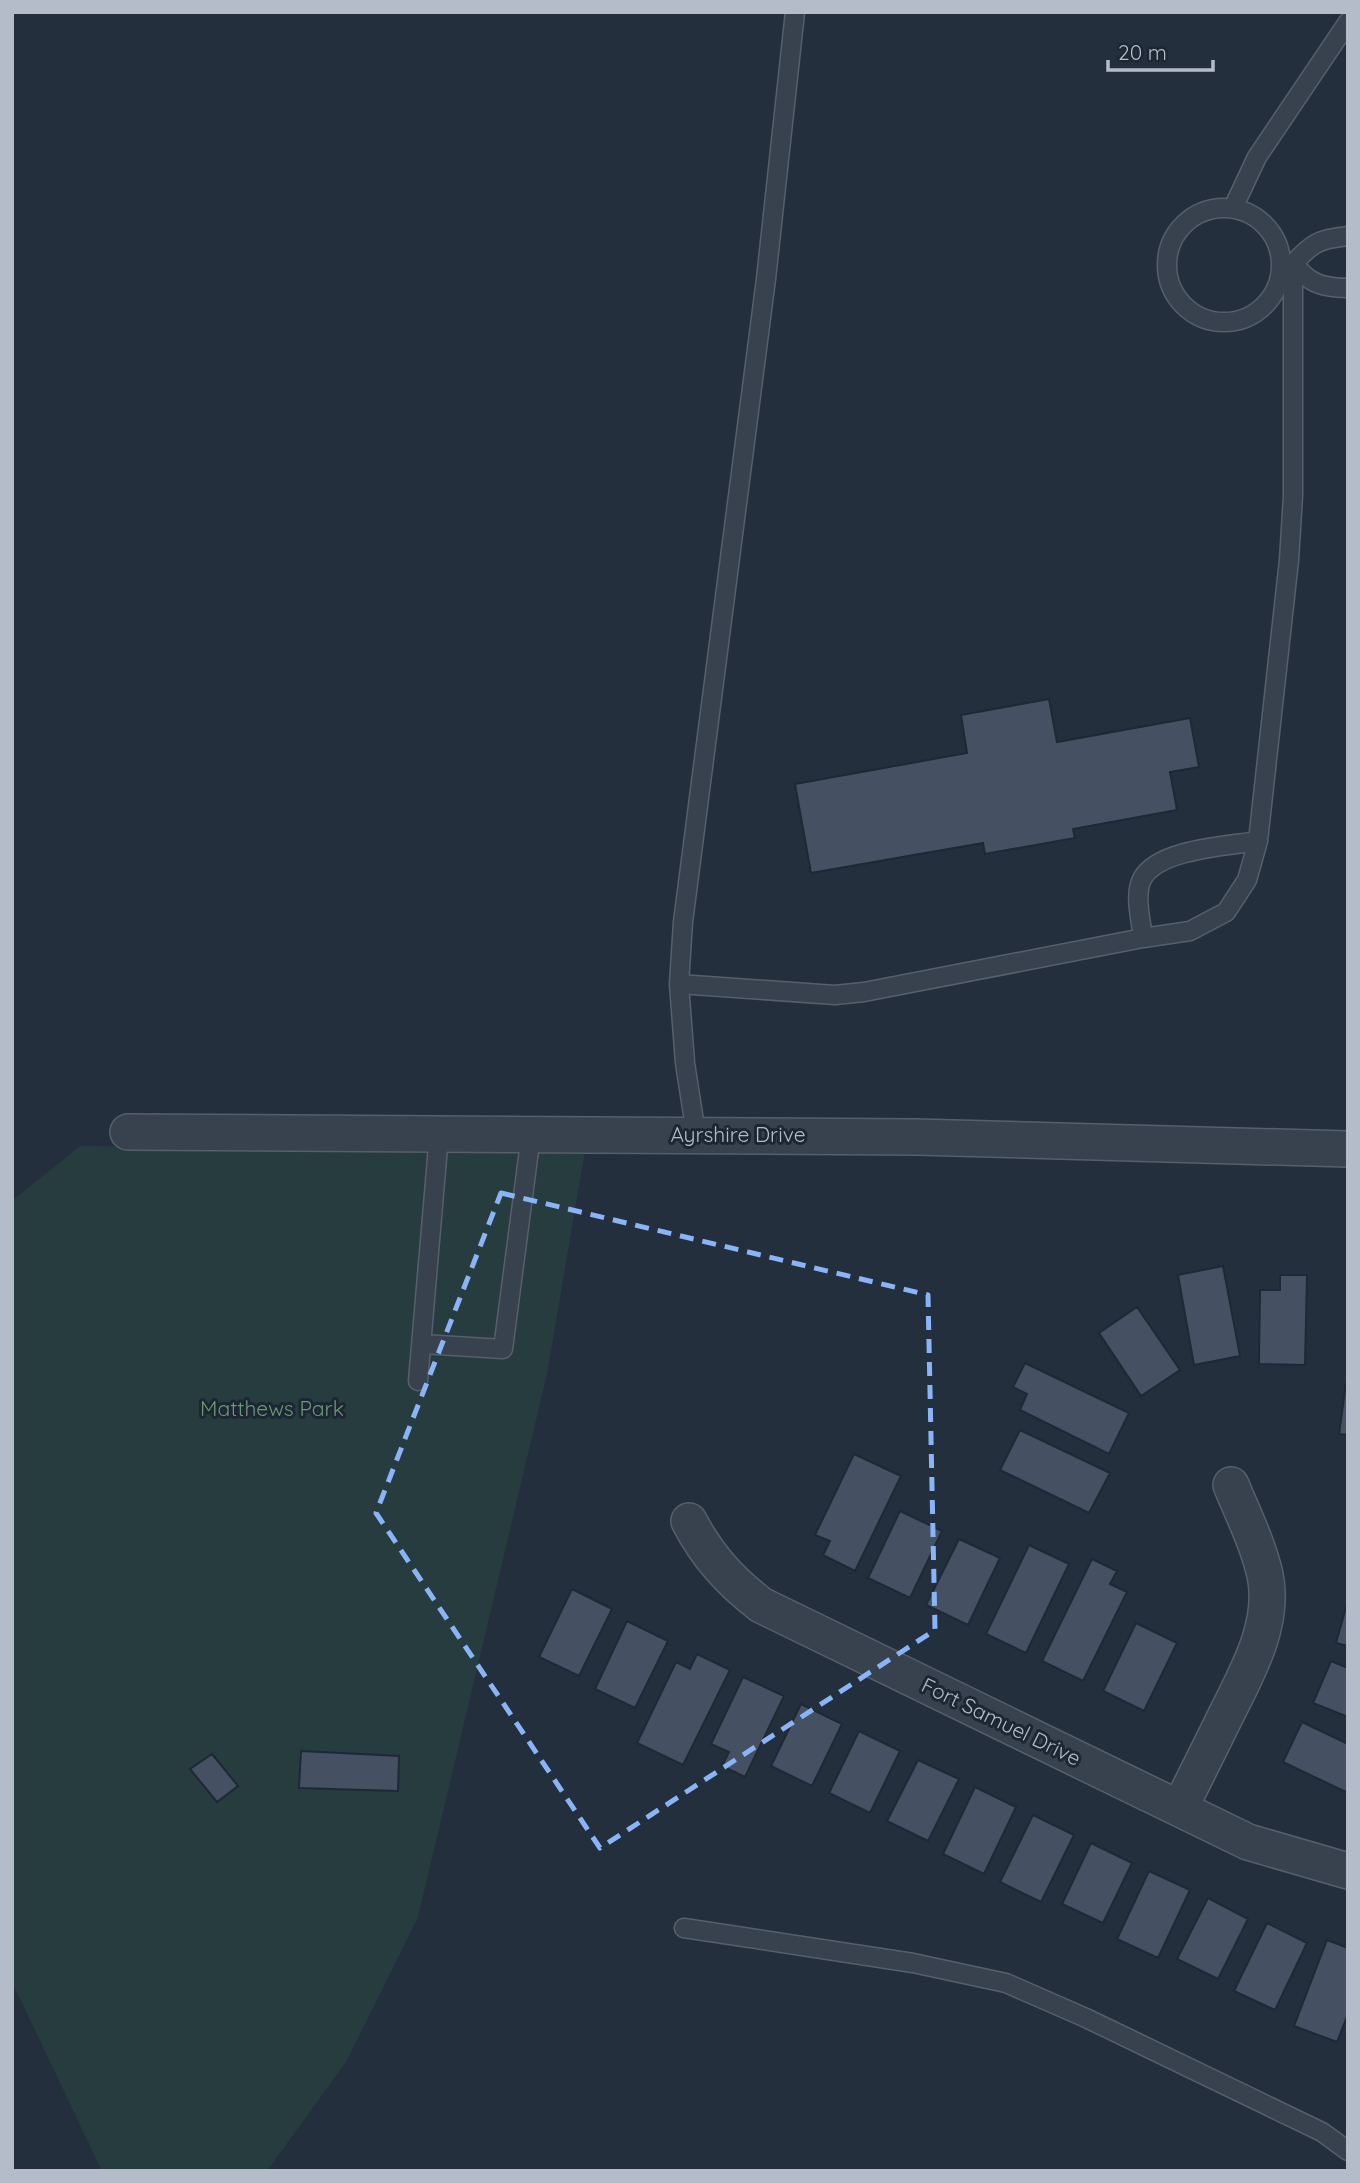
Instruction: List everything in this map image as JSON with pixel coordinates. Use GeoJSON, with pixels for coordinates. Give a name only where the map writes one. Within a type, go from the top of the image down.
{"type":"FeatureCollection","features":[{"type":"Feature","properties":{"kind":"street","name":"Ayrshire Drive"},"geometry":{"type":"LineString","coordinates":[[128,1132],[916,1136],[1348,1149]]}},
{"type":"Feature","properties":{"kind":"street"},"geometry":{"type":"LineString","coordinates":[[1180,1808],[1251,1664],[1264,1622],[1267,1600],[1265,1576],[1252,1535],[1231,1485]]}},
{"type":"Feature","properties":{"kind":"street","name":"Fort Samuel Drive"},"geometry":{"type":"LineString","coordinates":[[689,1521],[716,1563],[737,1587],[761,1605],[1248,1842],[1348,1871]]}},
{"type":"Feature","properties":{"kind":"lane"},"geometry":{"type":"LineString","coordinates":[[696,1134],[685,1063],[679,984],[683,922],[766,279],[795,12]]}},
{"type":"Feature","properties":{"kind":"lane"},"geometry":{"type":"LineString","coordinates":[[1233,208],[1257,157],[1348,22]]}},
{"type":"Feature","properties":{"kind":"lane"},"geometry":{"type":"LineString","coordinates":[[1348,236],[1331,237],[1309,246],[1288,263],[1272,298],[1259,311],[1241,320],[1223,323],[1204,319],[1188,310],[1175,296],[1168,279],[1166,260],[1171,241],[1181,226],[1197,214],[1214,208],[1233,208],[1252,214],[1268,226],[1288,263],[1311,281],[1335,288],[1348,288]]}},
{"type":"Feature","properties":{"kind":"lane"},"geometry":{"type":"LineString","coordinates":[[679,984],[835,995],[864,992],[1190,931],[1226,912],[1247,880],[1258,841],[1288,574],[1292,509],[1288,263]]}},
{"type":"Feature","properties":{"kind":"lane"},"geometry":{"type":"LineString","coordinates":[[1143,938],[1138,895],[1142,879],[1151,867],[1177,855],[1258,841]]}},
{"type":"Feature","properties":{"kind":"lane"},"geometry":{"type":"LineString","coordinates":[[418,1381],[439,1135]]}},
{"type":"Feature","properties":{"kind":"lane"},"geometry":{"type":"LineString","coordinates":[[422,1344],[503,1349],[531,1135]]}},
{"type":"Feature","properties":{"kind":"lane"},"geometry":{"type":"LineString","coordinates":[[684,1928],[913,1963],[1006,1983],[1086,2018],[1322,2132],[1348,2151]]}},
{"type":"Feature","properties":{"kind":"highlighted area"},"geometry":{"type":"Polygon","coordinates":[[[501,1193],[928,1295],[935,1630],[600,1848],[376,1513],[501,1193]]]}},
{"type":"Feature","properties":{"kind":"green space","name":"Matthews Park"},"geometry":{"type":"Polygon","coordinates":[[[80,1146],[585,1151],[547,1374],[418,1917],[346,2062],[267,2171],[102,2171],[12,1982],[12,1201],[80,1146]]]}},
{"type":"Feature","properties":{"kind":"building"},"geometry":{"type":"Polygon","coordinates":[[[1049,699],[1057,742],[1190,718],[1199,767],[1170,772],[1177,810],[1073,829],[1075,838],[985,854],[983,843],[811,873],[795,784],[967,753],[961,715],[1049,699]]]}},
{"type":"Feature","properties":{"kind":"building"},"geometry":{"type":"Polygon","coordinates":[[[1223,1266],[1240,1356],[1194,1365],[1178,1275],[1223,1266]]]}},
{"type":"Feature","properties":{"kind":"building"},"geometry":{"type":"Polygon","coordinates":[[[1280,1275],[1307,1275],[1305,1365],[1259,1364],[1260,1290],[1280,1290],[1280,1275]]]}},
{"type":"Feature","properties":{"kind":"building"},"geometry":{"type":"Polygon","coordinates":[[[1137,1307],[1180,1370],[1141,1396],[1099,1333],[1137,1307]]]}},
{"type":"Feature","properties":{"kind":"building"},"geometry":{"type":"Polygon","coordinates":[[[1025,1363],[1129,1413],[1109,1454],[1020,1410],[1027,1394],[1013,1387],[1025,1363]]]}},
{"type":"Feature","properties":{"kind":"building"},"geometry":{"type":"Polygon","coordinates":[[[1348,1383],[1348,1435],[1339,1434],[1348,1383]]]}},
{"type":"Feature","properties":{"kind":"building"},"geometry":{"type":"Polygon","coordinates":[[[1020,1430],[1110,1473],[1089,1513],[1000,1470],[1020,1430]]]}},
{"type":"Feature","properties":{"kind":"building"},"geometry":{"type":"Polygon","coordinates":[[[854,1454],[901,1476],[855,1571],[823,1555],[830,1541],[815,1535],[854,1454]]]}},
{"type":"Feature","properties":{"kind":"building"},"geometry":{"type":"Polygon","coordinates":[[[900,1511],[942,1531],[910,1598],[868,1578],[900,1511]]]}},
{"type":"Feature","properties":{"kind":"building"},"geometry":{"type":"Polygon","coordinates":[[[959,1539],[1000,1558],[968,1625],[926,1605],[959,1539]]]}},
{"type":"Feature","properties":{"kind":"building"},"geometry":{"type":"Polygon","coordinates":[[[1029,1545],[1069,1564],[1026,1653],[986,1634],[1029,1545]]]}},
{"type":"Feature","properties":{"kind":"building"},"geometry":{"type":"Polygon","coordinates":[[[1092,1559],[1117,1571],[1110,1584],[1127,1592],[1083,1681],[1042,1661],[1092,1559]]]}},
{"type":"Feature","properties":{"kind":"building"},"geometry":{"type":"Polygon","coordinates":[[[572,1589],[612,1609],[579,1676],[539,1657],[572,1589]]]}},
{"type":"Feature","properties":{"kind":"building"},"geometry":{"type":"Polygon","coordinates":[[[1348,1600],[1348,1646],[1336,1643],[1348,1600]]]}},
{"type":"Feature","properties":{"kind":"building"},"geometry":{"type":"Polygon","coordinates":[[[627,1621],[668,1641],[635,1708],[595,1689],[627,1621]]]}},
{"type":"Feature","properties":{"kind":"building"},"geometry":{"type":"Polygon","coordinates":[[[1136,1623],[1177,1643],[1144,1711],[1103,1691],[1136,1623]]]}},
{"type":"Feature","properties":{"kind":"building"},"geometry":{"type":"Polygon","coordinates":[[[697,1654],[730,1670],[683,1765],[637,1743],[676,1662],[690,1669],[697,1654]]]}},
{"type":"Feature","properties":{"kind":"building"},"geometry":{"type":"Polygon","coordinates":[[[1331,1661],[1348,1668],[1348,1717],[1313,1703],[1331,1661]]]}},
{"type":"Feature","properties":{"kind":"building"},"geometry":{"type":"Polygon","coordinates":[[[743,1677],[784,1696],[745,1777],[722,1766],[729,1752],[711,1744],[743,1677]]]}},
{"type":"Feature","properties":{"kind":"building"},"geometry":{"type":"Polygon","coordinates":[[[801,1704],[842,1724],[812,1786],[771,1766],[801,1704]]]}},
{"type":"Feature","properties":{"kind":"building"},"geometry":{"type":"Polygon","coordinates":[[[1302,1722],[1348,1744],[1348,1793],[1283,1762],[1302,1722]]]}},
{"type":"Feature","properties":{"kind":"building"},"geometry":{"type":"Polygon","coordinates":[[[859,1731],[900,1751],[870,1813],[829,1793],[859,1731]]]}},
{"type":"Feature","properties":{"kind":"building"},"geometry":{"type":"Polygon","coordinates":[[[301,1751],[399,1756],[398,1791],[299,1788],[301,1751]]]}},
{"type":"Feature","properties":{"kind":"building"},"geometry":{"type":"Polygon","coordinates":[[[212,1754],[238,1786],[217,1802],[190,1769],[212,1754]]]}},
{"type":"Feature","properties":{"kind":"building"},"geometry":{"type":"Polygon","coordinates":[[[918,1760],[959,1779],[928,1841],[887,1821],[918,1760]]]}},
{"type":"Feature","properties":{"kind":"building"},"geometry":{"type":"Polygon","coordinates":[[[975,1787],[1016,1807],[984,1874],[943,1854],[975,1787]]]}},
{"type":"Feature","properties":{"kind":"building"},"geometry":{"type":"Polygon","coordinates":[[[1033,1815],[1074,1835],[1041,1902],[1000,1882],[1033,1815]]]}},
{"type":"Feature","properties":{"kind":"building"},"geometry":{"type":"Polygon","coordinates":[[[1091,1843],[1132,1863],[1103,1923],[1062,1904],[1091,1843]]]}},
{"type":"Feature","properties":{"kind":"building"},"geometry":{"type":"Polygon","coordinates":[[[1149,1871],[1190,1890],[1158,1958],[1117,1939],[1149,1871]]]}},
{"type":"Feature","properties":{"kind":"building"},"geometry":{"type":"Polygon","coordinates":[[[1208,1898],[1248,1919],[1218,1979],[1177,1959],[1208,1898]]]}},
{"type":"Feature","properties":{"kind":"building"},"geometry":{"type":"Polygon","coordinates":[[[1267,1923],[1307,1943],[1275,2010],[1234,1991],[1267,1923]]]}},
{"type":"Feature","properties":{"kind":"building"},"geometry":{"type":"Polygon","coordinates":[[[1327,1940],[1348,1948],[1348,2014],[1337,2042],[1294,2026],[1327,1940]]]}}]}
